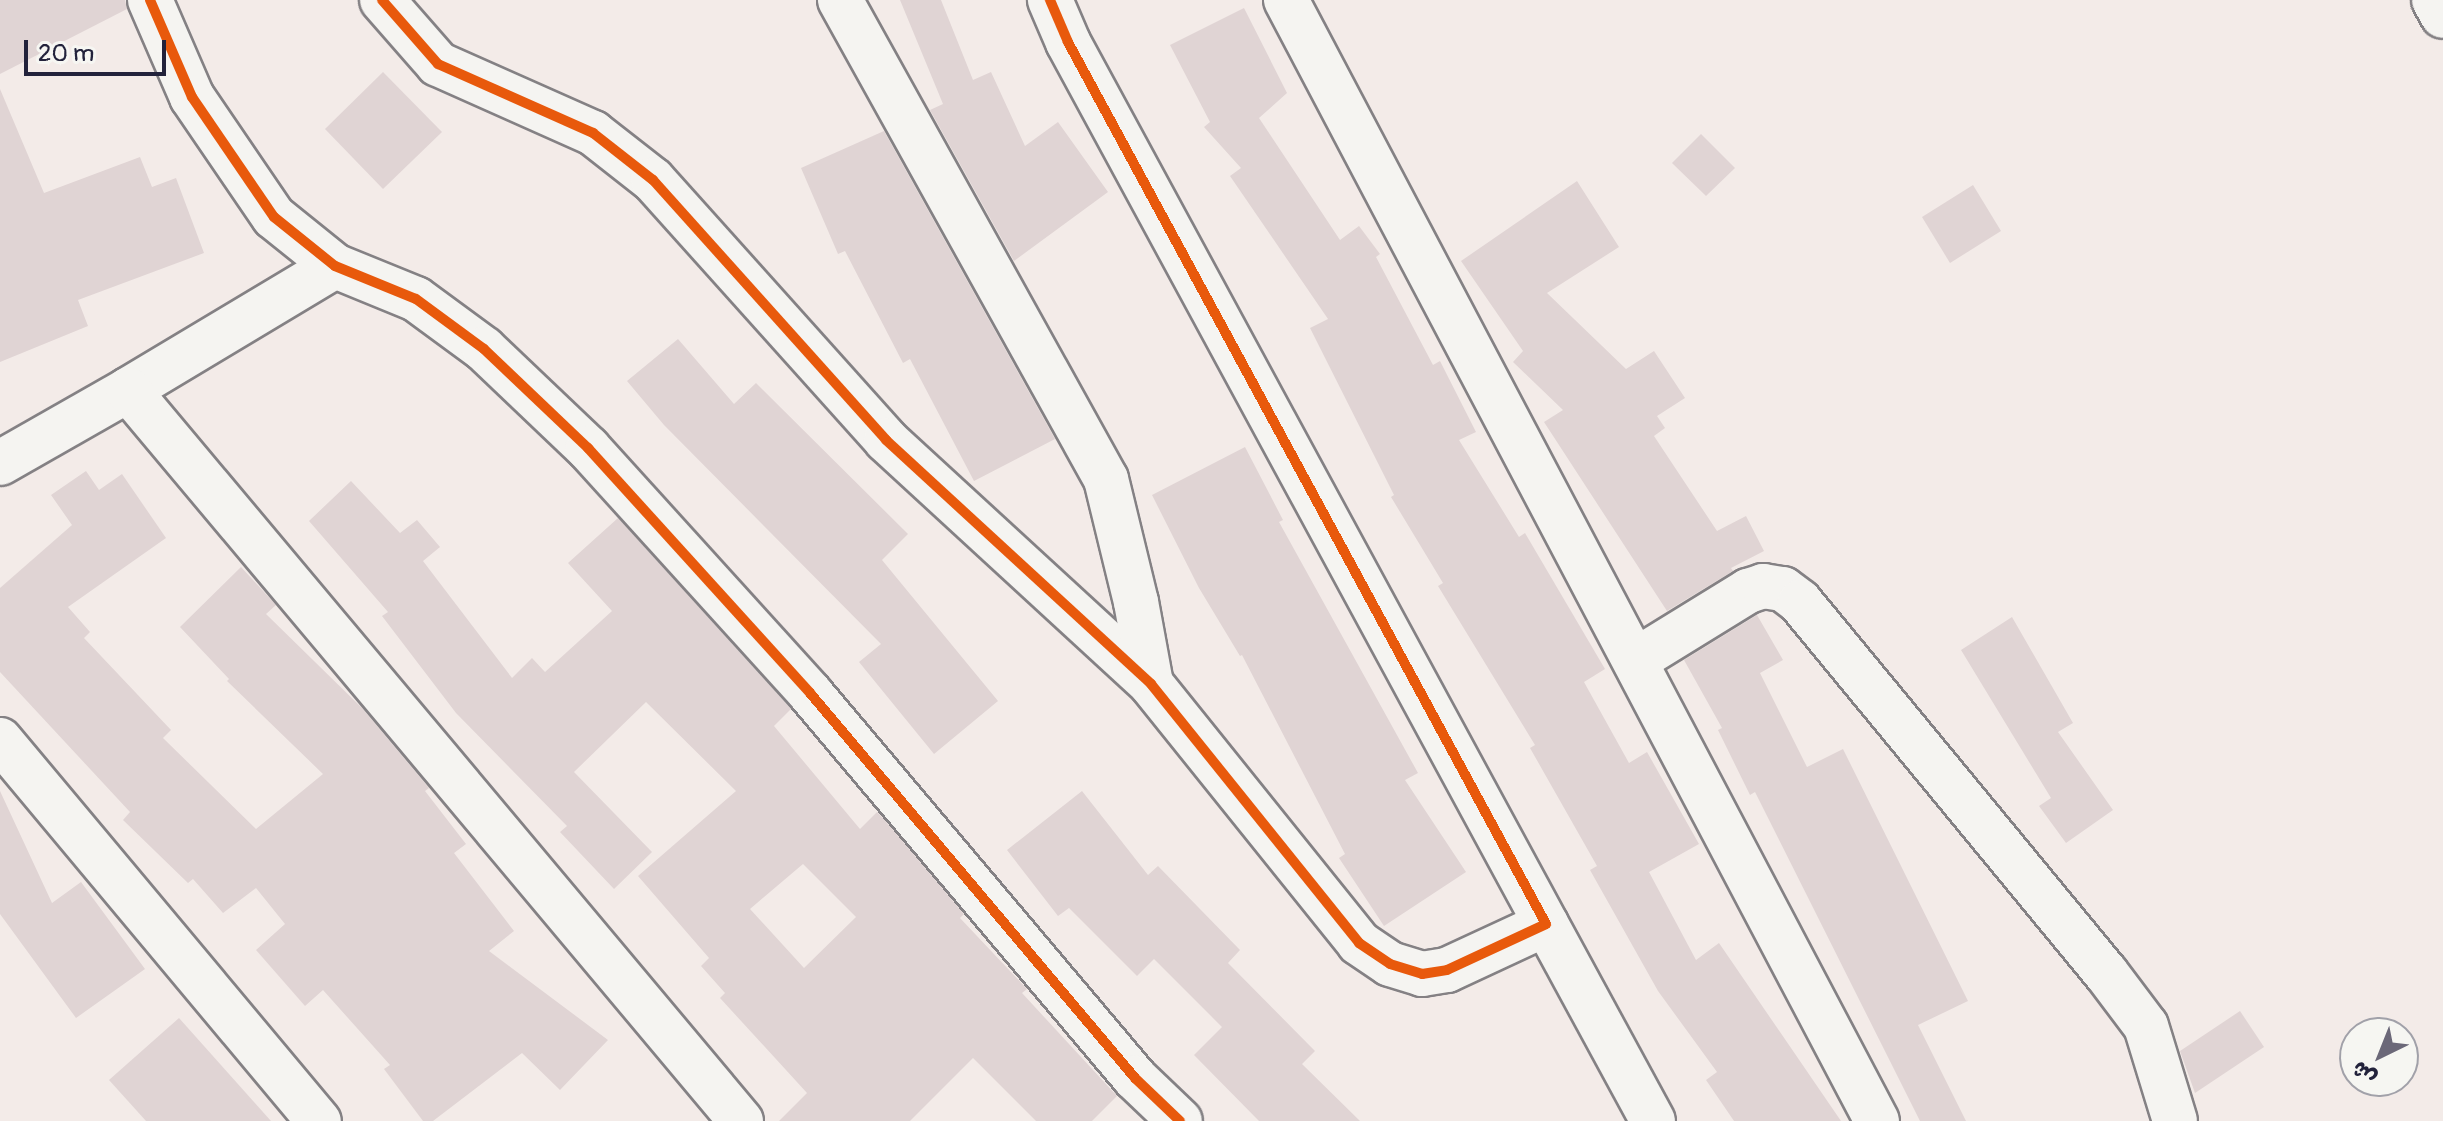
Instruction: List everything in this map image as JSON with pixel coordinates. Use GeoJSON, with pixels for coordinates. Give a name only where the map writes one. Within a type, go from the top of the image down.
{"type":"FeatureCollection","features":[{"type":"Feature","properties":{"kind":"street"},"geometry":{"type":"LineString","coordinates":[[150,0],[192,97],[274,217],[335,266],[416,299],[484,349],[588,448],[810,693],[1135,1078],[1180,1121]]}},
{"type":"Feature","properties":{"kind":"street"},"geometry":{"type":"LineString","coordinates":[[382,0],[438,64],[593,133],[653,180],[886,440],[1151,684],[1359,943],[1390,964],[1422,974],[1447,970],[1546,924]]}},
{"type":"Feature","properties":{"kind":"street"},"geometry":{"type":"LineString","coordinates":[[840,0],[1106,479],[1136,602],[1151,684]]}},
{"type":"Feature","properties":{"kind":"street"},"geometry":{"type":"LineString","coordinates":[[1050,0],[1068,42],[1653,1121]]}},
{"type":"Feature","properties":{"kind":"street"},"geometry":{"type":"LineString","coordinates":[[1286,0],[1877,1121]]}},
{"type":"Feature","properties":{"kind":"street"},"geometry":{"type":"LineString","coordinates":[[2434,0],[2443,16]]}},
{"type":"Feature","properties":{"kind":"street"},"geometry":{"type":"LineString","coordinates":[[0,463],[335,266]]}},
{"type":"Feature","properties":{"kind":"street"},"geometry":{"type":"LineString","coordinates":[[128,390],[741,1121]]}},
{"type":"Feature","properties":{"kind":"street"},"geometry":{"type":"LineString","coordinates":[[1636,660],[1748,591],[1763,586],[1783,589],[1800,602],[2106,973],[2146,1026],[2175,1121]]}},
{"type":"Feature","properties":{"kind":"street"},"geometry":{"type":"LineString","coordinates":[[0,740],[319,1121]]}},
{"type":"Feature","properties":{"kind":"building"},"geometry":{"type":"Polygon","coordinates":[[[0,0],[125,0],[127,9],[0,74],[0,0]]]}},
{"type":"Feature","properties":{"kind":"building"},"geometry":{"type":"Polygon","coordinates":[[[900,0],[941,0],[973,80],[991,72],[1025,146],[1058,122],[1108,192],[1014,261],[930,110],[943,104],[900,0]]]}},
{"type":"Feature","properties":{"kind":"building"},"geometry":{"type":"Polygon","coordinates":[[[1244,8],[1287,93],[1259,118],[1340,240],[1359,226],[1380,254],[1376,257],[1433,365],[1440,361],[1476,432],[1459,440],[1519,537],[1525,533],[1605,669],[1584,682],[1629,763],[1647,752],[1699,844],[1649,872],[1696,960],[1719,943],[1841,1121],[1734,1121],[1706,1080],[1717,1072],[1658,991],[1590,870],[1597,866],[1530,748],[1535,745],[1438,586],[1443,583],[1391,497],[1394,495],[1310,328],[1328,319],[1230,176],[1241,168],[1204,127],[1210,122],[1170,45],[1244,8]]]}},
{"type":"Feature","properties":{"kind":"building"},"geometry":{"type":"Polygon","coordinates":[[[383,72],[442,132],[383,189],[325,129],[383,72]]]}},
{"type":"Feature","properties":{"kind":"building"},"geometry":{"type":"Polygon","coordinates":[[[0,89],[44,193],[140,157],[152,187],[176,178],[204,253],[78,300],[88,326],[0,362],[0,89]]]}},
{"type":"Feature","properties":{"kind":"building"},"geometry":{"type":"Polygon","coordinates":[[[884,131],[1055,439],[974,481],[910,359],[903,363],[845,251],[838,254],[801,168],[884,131]]]}},
{"type":"Feature","properties":{"kind":"building"},"geometry":{"type":"Polygon","coordinates":[[[1701,134],[1735,168],[1706,196],[1672,163],[1701,134]]]}},
{"type":"Feature","properties":{"kind":"building"},"geometry":{"type":"Polygon","coordinates":[[[1577,181],[1619,247],[1547,293],[1626,369],[1654,351],[1685,398],[1657,416],[1665,428],[1654,436],[1717,531],[1746,516],[1764,551],[1731,568],[1733,571],[1667,611],[1544,422],[1563,410],[1513,362],[1523,351],[1461,261],[1577,181]]]}},
{"type":"Feature","properties":{"kind":"building"},"geometry":{"type":"Polygon","coordinates":[[[1973,185],[2001,231],[1950,263],[1922,217],[1973,185]]]}},
{"type":"Feature","properties":{"kind":"building"},"geometry":{"type":"Polygon","coordinates":[[[678,339],[734,404],[756,383],[908,534],[882,560],[998,701],[934,754],[859,662],[881,644],[664,425],[627,381],[678,339]]]}},
{"type":"Feature","properties":{"kind":"building"},"geometry":{"type":"Polygon","coordinates":[[[1245,447],[1283,520],[1279,522],[1418,773],[1405,780],[1466,872],[1384,926],[1339,858],[1345,854],[1242,655],[1199,588],[1152,495],[1245,447]]]}},
{"type":"Feature","properties":{"kind":"building"},"geometry":{"type":"Polygon","coordinates":[[[86,471],[99,490],[122,474],[166,538],[68,607],[90,632],[84,638],[171,730],[163,738],[256,829],[323,774],[227,681],[229,679],[180,627],[241,567],[276,605],[266,614],[362,708],[429,788],[425,791],[466,844],[454,853],[514,931],[489,951],[608,1040],[560,1090],[522,1053],[433,1121],[423,1121],[384,1069],[390,1065],[323,990],[305,1006],[256,950],[285,924],[256,888],[223,913],[193,879],[188,883],[123,820],[130,812],[0,672],[0,588],[72,525],[51,495],[86,471]]]}},
{"type":"Feature","properties":{"kind":"building"},"geometry":{"type":"Polygon","coordinates":[[[351,481],[400,533],[417,520],[440,547],[423,561],[512,678],[532,658],[545,672],[612,611],[568,563],[618,518],[791,709],[774,726],[860,829],[877,812],[883,818],[964,914],[960,918],[1027,989],[1022,993],[1117,1096],[1092,1121],[1036,1121],[973,1058],[910,1121],[779,1121],[807,1093],[720,998],[725,993],[701,966],[709,958],[638,876],[736,791],[646,702],[574,772],[652,852],[614,889],[560,832],[567,826],[456,713],[382,616],[388,612],[309,521],[351,481]],[[803,864],[750,909],[804,968],[856,917],[803,864]]]}},
{"type":"Feature","properties":{"kind":"building"},"geometry":{"type":"Polygon","coordinates":[[[1757,615],[1783,660],[1760,673],[1807,767],[1843,749],[1968,1001],[1918,1025],[1966,1121],[1920,1121],[1755,792],[1750,795],[1718,730],[1722,728],[1684,660],[1757,615]]]}},
{"type":"Feature","properties":{"kind":"building"},"geometry":{"type":"Polygon","coordinates":[[[2012,617],[2073,723],[2058,732],[2113,810],[2066,843],[2039,806],[2051,798],[1961,650],[2012,617]]]}},
{"type":"Feature","properties":{"kind":"building"},"geometry":{"type":"Polygon","coordinates":[[[0,791],[52,903],[81,882],[145,969],[76,1018],[0,914],[0,791]]]}},
{"type":"Feature","properties":{"kind":"building"},"geometry":{"type":"Polygon","coordinates":[[[1082,791],[1148,875],[1158,866],[1240,950],[1228,963],[1315,1051],[1302,1064],[1360,1121],[1259,1121],[1194,1055],[1222,1027],[1154,959],[1137,976],[1069,908],[1058,916],[1007,850],[1082,791]]]}},
{"type":"Feature","properties":{"kind":"building"},"geometry":{"type":"Polygon","coordinates":[[[2240,1011],[2264,1047],[2195,1093],[2180,1051],[2240,1011]]]}},
{"type":"Feature","properties":{"kind":"building"},"geometry":{"type":"Polygon","coordinates":[[[179,1018],[271,1121],[146,1121],[109,1080],[179,1018]]]}},
{"type":"Feature","properties":{"kind":"cycle path"},"geometry":{"type":"LineString","coordinates":[[150,0],[192,97],[274,217],[335,266],[416,299],[484,349],[588,448],[810,693],[1135,1078],[1180,1121]]}},
{"type":"Feature","properties":{"kind":"cycle path"},"geometry":{"type":"LineString","coordinates":[[382,0],[438,64],[593,133],[653,180],[886,440],[1151,684],[1359,943],[1390,964],[1422,974],[1447,970],[1546,924],[1068,42],[1050,0]]}}]}
